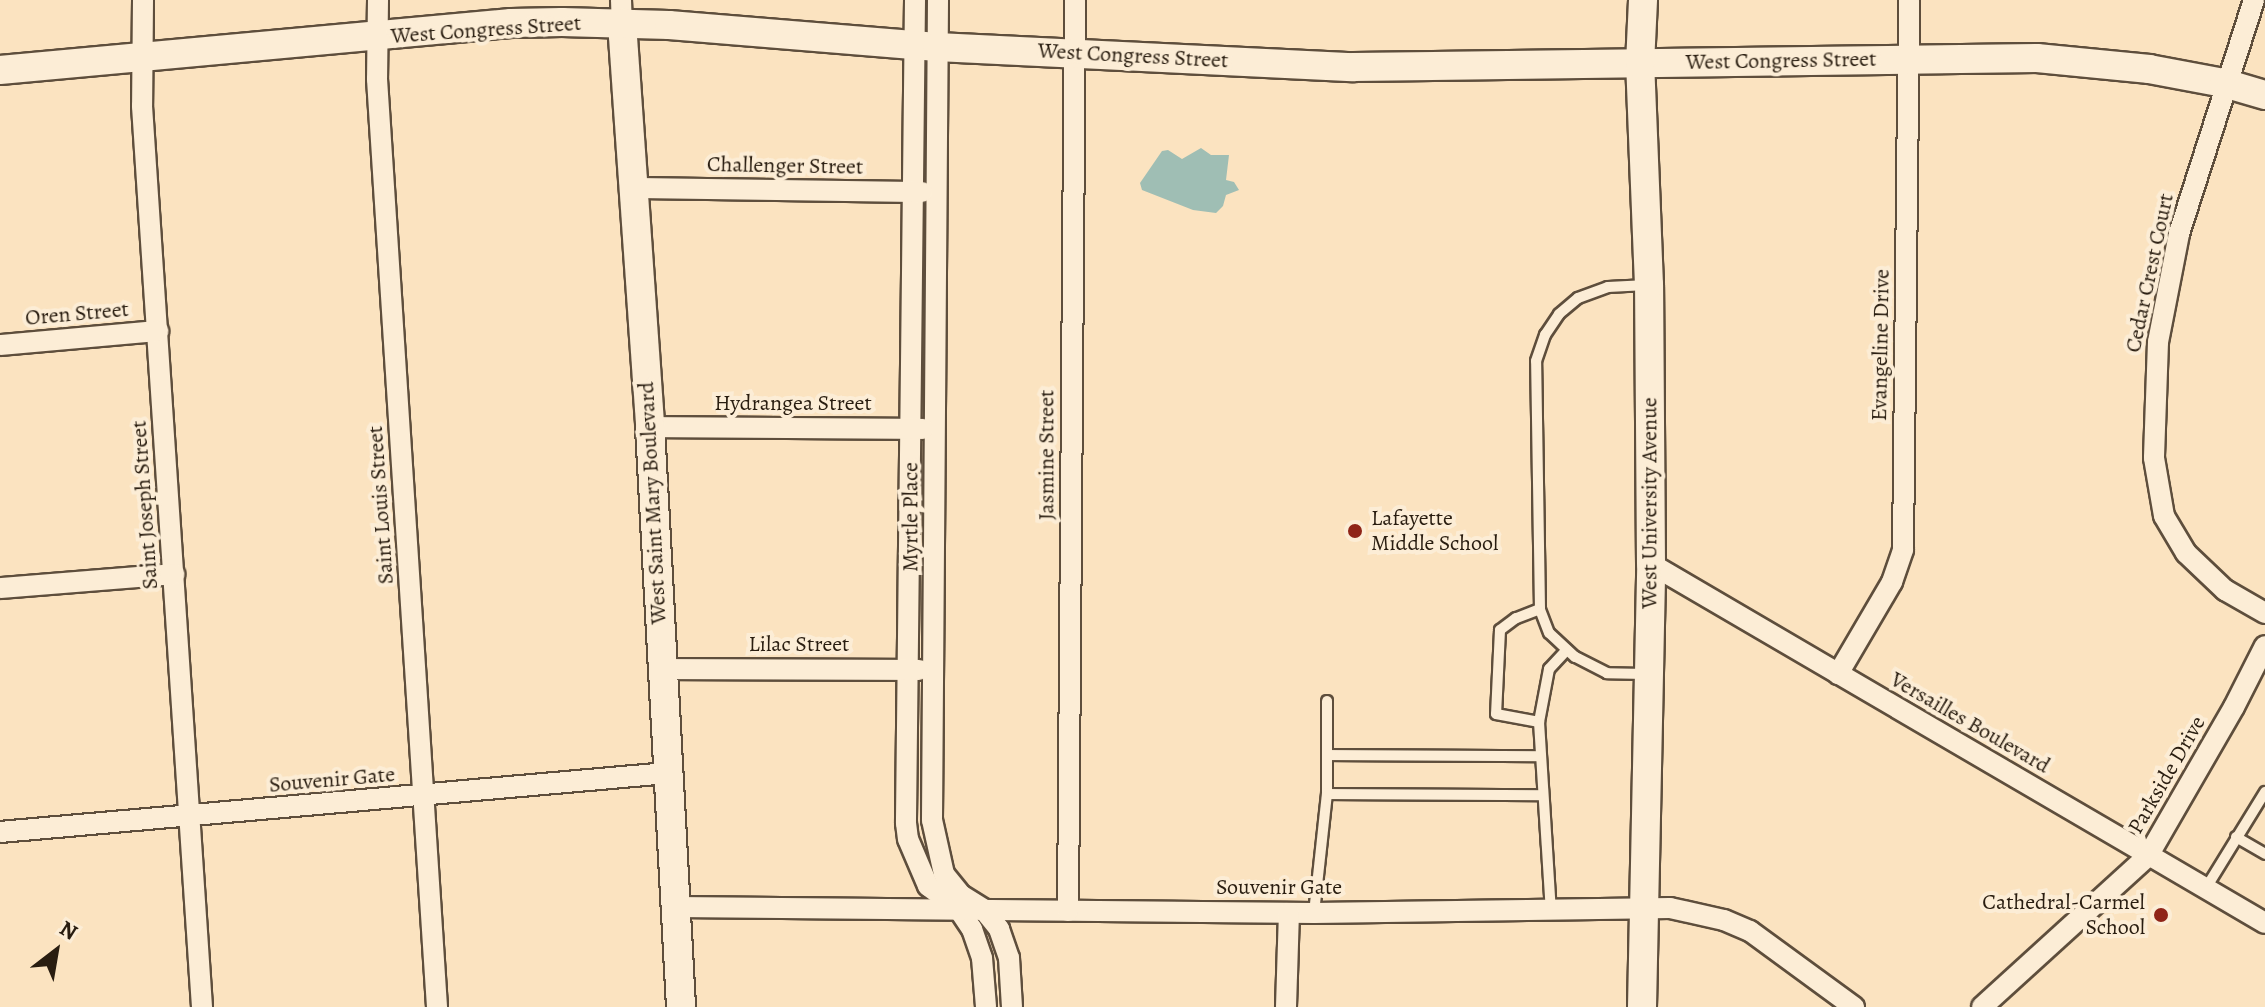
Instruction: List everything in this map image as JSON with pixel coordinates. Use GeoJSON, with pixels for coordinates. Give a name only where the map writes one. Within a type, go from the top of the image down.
{"type":"FeatureCollection","features":[{"type":"Feature","properties":{"kind":"main road","name":"West University Avenue"},"geometry":{"type":"LineString","coordinates":[[1642,1007],[1651,564],[1649,285],[1640,64],[1643,0]]}},
{"type":"Feature","properties":{"kind":"main road","name":"West Congress Street"},"geometry":{"type":"LineString","coordinates":[[0,70],[621,12],[926,46],[1353,67],[2000,57],[2063,60],[2149,69],[2224,83],[2265,95]]}},
{"type":"Feature","properties":{"kind":"main road","name":"West Saint Mary Boulevard"},"geometry":{"type":"LineString","coordinates":[[621,12],[650,427],[681,1007]]}},
{"type":"Feature","properties":{"kind":"street","name":"Saint Joseph Street"},"geometry":{"type":"LineString","coordinates":[[143,0],[142,106],[202,1007]]}},
{"type":"Feature","properties":{"kind":"street","name":"Saint Louis Street"},"geometry":{"type":"LineString","coordinates":[[378,0],[377,79],[437,1007]]}},
{"type":"Feature","properties":{"kind":"street","name":"Myrtle Place"},"geometry":{"type":"LineString","coordinates":[[915,0],[926,46],[938,192],[934,836],[944,874],[951,885],[983,909],[999,929],[1009,958],[1012,1007]]}},
{"type":"Feature","properties":{"kind":"street","name":"Myrtle Place"},"geometry":{"type":"LineString","coordinates":[[938,0],[926,46],[911,192],[908,839],[928,886],[957,907],[972,929],[982,958],[986,1007]]}},
{"type":"Feature","properties":{"kind":"street","name":"Jasmine Street"},"geometry":{"type":"LineString","coordinates":[[1068,911],[1075,0]]}},
{"type":"Feature","properties":{"kind":"street","name":"Evangeline Drive"},"geometry":{"type":"LineString","coordinates":[[1838,674],[1892,582],[1903,550],[1909,0]]}},
{"type":"Feature","properties":{"kind":"street","name":"Cedar Crest Court"},"geometry":{"type":"LineString","coordinates":[[2254,0],[2224,83],[2179,234],[2161,320],[2154,386],[2154,458],[2164,516],[2186,553],[2225,590],[2265,613]]}},
{"type":"Feature","properties":{"kind":"street","name":"Challenger Street"},"geometry":{"type":"LineString","coordinates":[[631,188],[938,192]]}},
{"type":"Feature","properties":{"kind":"street","name":"Oren Street"},"geometry":{"type":"LineString","coordinates":[[0,345],[158,331]]}},
{"type":"Feature","properties":{"kind":"street","name":"Hydrangea Street"},"geometry":{"type":"LineString","coordinates":[[650,427],[935,429]]}},
{"type":"Feature","properties":{"kind":"street","name":"Versailles Boulevard"},"geometry":{"type":"LineString","coordinates":[[1651,564],[2265,923]]}},
{"type":"Feature","properties":{"kind":"street"},"geometry":{"type":"LineString","coordinates":[[0,588],[174,574]]}},
{"type":"Feature","properties":{"kind":"street","name":"Parkside Drive"},"geometry":{"type":"LineString","coordinates":[[1982,1007],[2148,856],[2227,721],[2265,646]]}},
{"type":"Feature","properties":{"kind":"street","name":"Lilac Street"},"geometry":{"type":"LineString","coordinates":[[663,669],[935,670]]}},
{"type":"Feature","properties":{"kind":"street","name":"Souvenir Gate"},"geometry":{"type":"LineString","coordinates":[[0,832],[668,773]]}},
{"type":"Feature","properties":{"kind":"street","name":"Souvenir Gate"},"geometry":{"type":"LineString","coordinates":[[676,907],[957,907],[1289,913],[1687,911],[1724,920],[1750,931],[1854,1007]]}},
{"type":"Feature","properties":{"kind":"street"},"geometry":{"type":"LineString","coordinates":[[1286,1007],[1289,913]]}},
{"type":"Feature","properties":{"kind":"lane"},"geometry":{"type":"LineString","coordinates":[[1649,285],[1608,287],[1578,298],[1559,314],[1545,335],[1536,361],[1540,609],[1549,633],[1567,650],[1607,673],[1650,674]]}},
{"type":"Feature","properties":{"kind":"lane"},"geometry":{"type":"LineString","coordinates":[[1539,722],[1496,714],[1500,630],[1516,618],[1540,609]]}},
{"type":"Feature","properties":{"kind":"lane"},"geometry":{"type":"LineString","coordinates":[[1551,911],[1539,722],[1549,669],[1567,650]]}},
{"type":"Feature","properties":{"kind":"lane"},"geometry":{"type":"LineString","coordinates":[[1314,913],[1327,794],[1327,701]]}},
{"type":"Feature","properties":{"kind":"lane"},"geometry":{"type":"LineString","coordinates":[[1327,755],[1541,756]]}},
{"type":"Feature","properties":{"kind":"lane"},"geometry":{"type":"LineString","coordinates":[[1327,794],[1543,795]]}},
{"type":"Feature","properties":{"kind":"lane"},"geometry":{"type":"LineString","coordinates":[[2206,888],[2264,795]]}},
{"type":"Feature","properties":{"kind":"lane"},"geometry":{"type":"LineString","coordinates":[[2236,837],[2265,854]]}},
{"type":"Feature","properties":{"kind":"water"},"geometry":{"type":"Polygon","coordinates":[[[1201,148],[1211,155],[1229,155],[1226,180],[1234,182],[1239,190],[1226,195],[1223,206],[1216,213],[1193,210],[1142,190],[1140,183],[1162,151],[1168,150],[1182,159],[1201,148]]]}},
{"type":"Feature","properties":{"kind":"place","name":"Lafayette Middle School"},"geometry":{"type":"Point","coordinates":[1355,531]}},
{"type":"Feature","properties":{"kind":"place","name":"Cathedral-Carmel School"},"geometry":{"type":"Point","coordinates":[2161,915]}}]}
